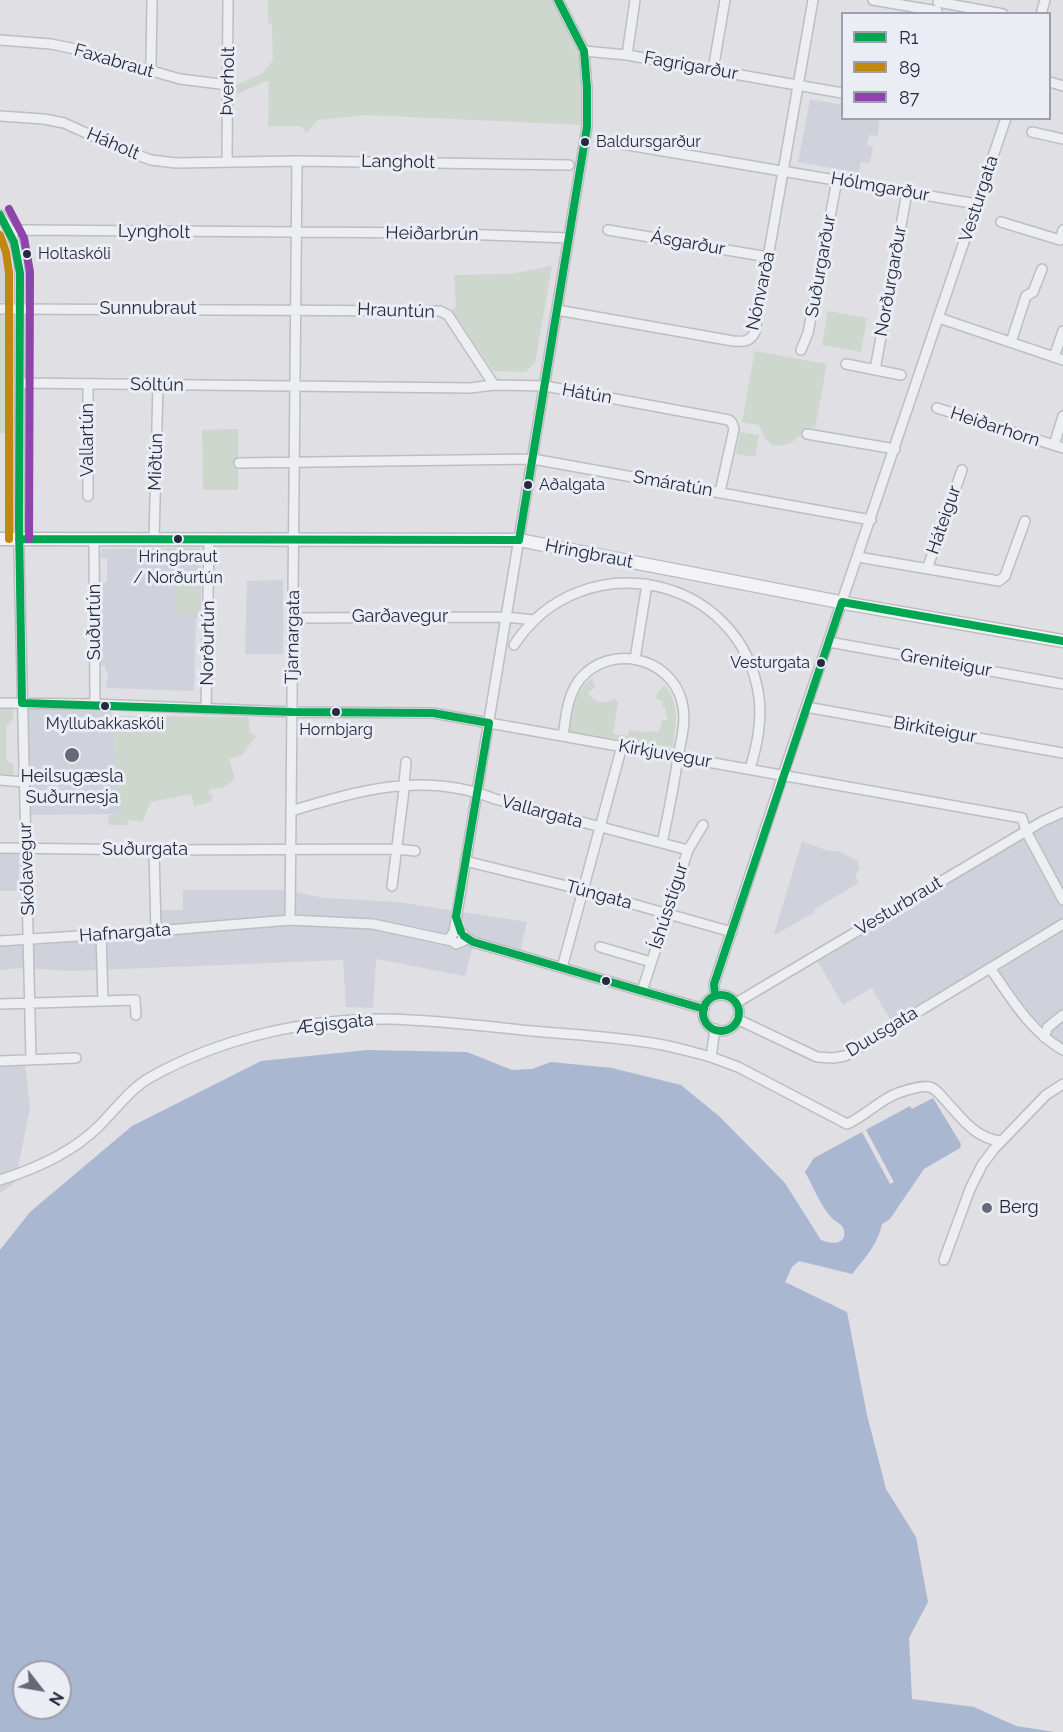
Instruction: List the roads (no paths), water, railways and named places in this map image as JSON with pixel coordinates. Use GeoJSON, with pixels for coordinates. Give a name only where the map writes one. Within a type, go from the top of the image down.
{"type":"FeatureCollection","features":[{"type":"Feature","properties":{"kind":"main road","name":"Hringbraut"},"geometry":{"type":"LineString","coordinates":[[0,540],[519,540],[842,602],[1063,641]]}},
{"type":"Feature","properties":{"kind":"street"},"geometry":{"type":"LineString","coordinates":[[148,71],[151,63],[152,0]]}},
{"type":"Feature","properties":{"kind":"street","name":"Þverholt"},"geometry":{"type":"LineString","coordinates":[[227,162],[228,0]]}},
{"type":"Feature","properties":{"kind":"street"},"geometry":{"type":"LineString","coordinates":[[457,936],[456,917],[587,127],[588,88],[584,51],[558,0]]}},
{"type":"Feature","properties":{"kind":"street"},"geometry":{"type":"LineString","coordinates":[[627,55],[635,0]]}},
{"type":"Feature","properties":{"kind":"street"},"geometry":{"type":"LineString","coordinates":[[713,70],[725,0]]}},
{"type":"Feature","properties":{"kind":"street","name":"Nónvarða"},"geometry":{"type":"LineString","coordinates":[[557,310],[733,341],[746,341],[755,332],[813,0]]}},
{"type":"Feature","properties":{"kind":"street"},"geometry":{"type":"LineString","coordinates":[[873,0],[985,12]]}},
{"type":"Feature","properties":{"kind":"street","name":"Faxabraut"},"geometry":{"type":"LineString","coordinates":[[0,40],[41,43],[75,49],[180,79],[228,85]]}},
{"type":"Feature","properties":{"kind":"street","name":"Fagrigarður"},"geometry":{"type":"LineString","coordinates":[[584,51],[627,55],[841,93]]}},
{"type":"Feature","properties":{"kind":"street","name":"Háholt"},"geometry":{"type":"LineString","coordinates":[[0,116],[44,119],[64,123],[151,160],[176,163],[227,162]]}},
{"type":"Feature","properties":{"kind":"street","name":"Vesturgata"},"geometry":{"type":"LineString","coordinates":[[715,996],[714,984],[783,775],[1005,120]]}},
{"type":"Feature","properties":{"kind":"street"},"geometry":{"type":"LineString","coordinates":[[1032,132],[1063,139]]}},
{"type":"Feature","properties":{"kind":"street"},"geometry":{"type":"LineString","coordinates":[[622,144],[783,171]]}},
{"type":"Feature","properties":{"kind":"street","name":"Tjarnargata"},"geometry":{"type":"LineString","coordinates":[[290,920],[297,161]]}},
{"type":"Feature","properties":{"kind":"street","name":"Langholt"},"geometry":{"type":"LineString","coordinates":[[227,162],[569,165]]}},
{"type":"Feature","properties":{"kind":"street","name":"Hólmgarður"},"geometry":{"type":"LineString","coordinates":[[783,171],[977,204]]}},
{"type":"Feature","properties":{"kind":"street","name":"Suðurgarður"},"geometry":{"type":"LineString","coordinates":[[801,350],[808,333],[837,180]]}},
{"type":"Feature","properties":{"kind":"street","name":"Norðurgarður"},"geometry":{"type":"LineString","coordinates":[[875,370],[908,192]]}},
{"type":"Feature","properties":{"kind":"street","name":"Skólavegur"},"geometry":{"type":"LineString","coordinates":[[0,215],[11,232],[19,264],[19,539],[31,1059]]}},
{"type":"Feature","properties":{"kind":"street"},"geometry":{"type":"LineString","coordinates":[[1001,222],[1060,240],[1063,230]]}},
{"type":"Feature","properties":{"kind":"street","name":"Lyngholt"},"geometry":{"type":"LineString","coordinates":[[11,232],[23,230],[297,232]]}},
{"type":"Feature","properties":{"kind":"street","name":"Ásgarður"},"geometry":{"type":"LineString","coordinates":[[608,230],[768,257]]}},
{"type":"Feature","properties":{"kind":"street","name":"Heiðarbrún"},"geometry":{"type":"LineString","coordinates":[[297,232],[434,233],[568,238]]}},
{"type":"Feature","properties":{"kind":"street"},"geometry":{"type":"LineString","coordinates":[[1011,342],[1026,296],[1034,292],[1042,269]]}},
{"type":"Feature","properties":{"kind":"street","name":"Sunnubraut"},"geometry":{"type":"LineString","coordinates":[[0,309],[296,310]]}},
{"type":"Feature","properties":{"kind":"street","name":"Hrauntún"},"geometry":{"type":"LineString","coordinates":[[296,310],[440,311],[448,315],[494,385]]}},
{"type":"Feature","properties":{"kind":"street"},"geometry":{"type":"LineString","coordinates":[[939,318],[1059,358],[1063,331]]}},
{"type":"Feature","properties":{"kind":"street"},"geometry":{"type":"LineString","coordinates":[[846,364],[901,375]]}},
{"type":"Feature","properties":{"kind":"street","name":"Sóltún"},"geometry":{"type":"LineString","coordinates":[[19,383],[295,387]]}},
{"type":"Feature","properties":{"kind":"street","name":"Vallartún"},"geometry":{"type":"LineString","coordinates":[[88,384],[88,496]]}},
{"type":"Feature","properties":{"kind":"street","name":"Miðtún"},"geometry":{"type":"LineString","coordinates":[[154,540],[158,385]]}},
{"type":"Feature","properties":{"kind":"street","name":"Hátún"},"geometry":{"type":"LineString","coordinates":[[295,387],[545,386],[729,420],[734,429],[720,492]]}},
{"type":"Feature","properties":{"kind":"street","name":"Heiðarhorn"},"geometry":{"type":"LineString","coordinates":[[937,408],[1058,447],[1063,416]]}},
{"type":"Feature","properties":{"kind":"street"},"geometry":{"type":"LineString","coordinates":[[807,434],[895,449]]}},
{"type":"Feature","properties":{"kind":"street","name":"Smáratún"},"geometry":{"type":"LineString","coordinates":[[294,462],[533,459],[871,520]]}},
{"type":"Feature","properties":{"kind":"street"},"geometry":{"type":"LineString","coordinates":[[239,463],[294,462]]}},
{"type":"Feature","properties":{"kind":"street","name":"Háteigur"},"geometry":{"type":"LineString","coordinates":[[927,569],[962,470]]}},
{"type":"Feature","properties":{"kind":"street","name":"Háteigur"},"geometry":{"type":"LineString","coordinates":[[858,557],[1001,580],[1005,576],[1025,521]]}},
{"type":"Feature","properties":{"kind":"street","name":"Suðurtún"},"geometry":{"type":"LineString","coordinates":[[94,540],[95,704]]}},
{"type":"Feature","properties":{"kind":"street","name":"Norðurtún"},"geometry":{"type":"LineString","coordinates":[[206,709],[209,540]]}},
{"type":"Feature","properties":{"kind":"street"},"geometry":{"type":"LineString","coordinates":[[514,645],[534,620],[560,600],[587,588],[623,582],[647,584],[674,591],[706,608],[723,624],[744,652],[753,674],[760,708],[759,732],[750,769]]}},
{"type":"Feature","properties":{"kind":"street"},"geometry":{"type":"LineString","coordinates":[[635,659],[647,584]]}},
{"type":"Feature","properties":{"kind":"street","name":"Garðavegur"},"geometry":{"type":"LineString","coordinates":[[293,618],[506,617],[534,620]]}},
{"type":"Feature","properties":{"kind":"street","name":"Greniteigur"},"geometry":{"type":"LineString","coordinates":[[829,642],[1063,684]]}},
{"type":"Feature","properties":{"kind":"street"},"geometry":{"type":"LineString","coordinates":[[563,736],[569,699],[580,680],[590,670],[603,663],[622,658],[650,664],[663,672],[678,690],[685,720],[662,843]]}},
{"type":"Feature","properties":{"kind":"street","name":"Kirkjuvegur"},"geometry":{"type":"LineString","coordinates":[[0,703],[95,704],[292,712],[433,713],[1022,818],[1026,831]]}},
{"type":"Feature","properties":{"kind":"street","name":"Birkiteigur"},"geometry":{"type":"LineString","coordinates":[[807,706],[1063,753]]}},
{"type":"Feature","properties":{"kind":"street"},"geometry":{"type":"LineString","coordinates":[[562,968],[622,746]]}},
{"type":"Feature","properties":{"kind":"street"},"geometry":{"type":"LineString","coordinates":[[392,886],[406,762]]}},
{"type":"Feature","properties":{"kind":"street"},"geometry":{"type":"LineString","coordinates":[[0,780],[24,782]]}},
{"type":"Feature","properties":{"kind":"street","name":"Vallargata"},"geometry":{"type":"LineString","coordinates":[[291,811],[373,789],[437,784],[477,792],[600,828],[688,850]]}},
{"type":"Feature","properties":{"kind":"street","name":"Vesturbraut"},"geometry":{"type":"LineString","coordinates":[[736,1003],[1026,831],[1063,812]]}},
{"type":"Feature","properties":{"kind":"street","name":"Íshússtígur"},"geometry":{"type":"LineString","coordinates":[[642,991],[688,850],[703,825]]}},
{"type":"Feature","properties":{"kind":"street"},"geometry":{"type":"LineString","coordinates":[[1026,831],[1063,900]]}},
{"type":"Feature","properties":{"kind":"street","name":"Suðurgata"},"geometry":{"type":"LineString","coordinates":[[0,848],[291,850]]}},
{"type":"Feature","properties":{"kind":"street"},"geometry":{"type":"LineString","coordinates":[[291,850],[397,849],[415,851]]}},
{"type":"Feature","properties":{"kind":"street"},"geometry":{"type":"LineString","coordinates":[[154,850],[156,932]]}},
{"type":"Feature","properties":{"kind":"street","name":"Túngata"},"geometry":{"type":"LineString","coordinates":[[465,861],[583,890],[732,932]]}},
{"type":"Feature","properties":{"kind":"street","name":"Hafnargata"},"geometry":{"type":"LineString","coordinates":[[0,941],[156,932],[290,920],[373,924],[429,936],[457,936],[704,1009]]}},
{"type":"Feature","properties":{"kind":"street","name":"Duusgata"},"geometry":{"type":"LineString","coordinates":[[737,1019],[817,1058],[838,1058],[851,1053],[1063,924]]}},
{"type":"Feature","properties":{"kind":"street"},"geometry":{"type":"LineString","coordinates":[[100,934],[103,1001]]}},
{"type":"Feature","properties":{"kind":"street"},"geometry":{"type":"LineString","coordinates":[[600,946],[651,962]]}},
{"type":"Feature","properties":{"kind":"street"},"geometry":{"type":"LineString","coordinates":[[990,968],[1027,1020],[1044,1037],[1063,1050]]}},
{"type":"Feature","properties":{"kind":"street"},"geometry":{"type":"LineString","coordinates":[[715,996],[729,997],[736,1003],[737,1019],[726,1029],[716,1029],[705,1020],[704,1009],[708,1001],[715,996]]}},
{"type":"Feature","properties":{"kind":"street"},"geometry":{"type":"LineString","coordinates":[[0,1004],[135,1000],[136,1015]]}},
{"type":"Feature","properties":{"kind":"street"},"geometry":{"type":"LineString","coordinates":[[1044,1037],[1048,1027],[1063,1015]]}},
{"type":"Feature","properties":{"kind":"street","name":"Ægisgata"},"geometry":{"type":"LineString","coordinates":[[0,1180],[46,1163],[98,1127],[115,1108],[149,1078],[198,1054],[246,1038],[302,1026],[388,1019],[450,1023],[664,1045],[711,1057],[738,1067],[847,1124],[897,1094],[924,1087],[931,1088],[939,1093],[973,1130],[989,1139],[1001,1141]]}},
{"type":"Feature","properties":{"kind":"street"},"geometry":{"type":"LineString","coordinates":[[711,1057],[716,1029]]}},
{"type":"Feature","properties":{"kind":"street"},"geometry":{"type":"LineString","coordinates":[[0,1061],[76,1058]]}},
{"type":"Feature","properties":{"kind":"street"},"geometry":{"type":"LineString","coordinates":[[945,1260],[973,1181],[988,1157],[1046,1095],[1063,1084]]}},
{"type":"Feature","properties":{"kind":"water"},"geometry":{"type":"Polygon","coordinates":[[[367,1050],[467,1052],[512,1070],[532,1069],[551,1062],[612,1068],[681,1085],[720,1117],[785,1183],[821,1240],[833,1243],[843,1239],[844,1230],[823,1207],[805,1172],[814,1158],[910,1106],[912,1109],[933,1098],[961,1144],[960,1148],[924,1169],[890,1219],[882,1224],[874,1244],[852,1274],[799,1261],[792,1267],[785,1282],[847,1312],[867,1415],[886,1489],[916,1537],[928,1602],[909,1638],[912,1699],[974,1707],[1016,1726],[1055,1732],[0,1732],[0,1250],[30,1212],[132,1126],[261,1061],[367,1050]]]}},
{"type":"Feature","properties":{"kind":"place","name":"Baldursgarður"},"geometry":{"type":"Point","coordinates":[585,142]}},
{"type":"Feature","properties":{"kind":"place","name":"Holtaskóli"},"geometry":{"type":"Point","coordinates":[27,254]}},
{"type":"Feature","properties":{"kind":"place","name":"Aðalgata"},"geometry":{"type":"Point","coordinates":[528,485]}},
{"type":"Feature","properties":{"kind":"place","name":"Hringbraut / Norðurtún"},"geometry":{"type":"Point","coordinates":[178,539]}},
{"type":"Feature","properties":{"kind":"place","name":"Vesturgata"},"geometry":{"type":"Point","coordinates":[821,663]}},
{"type":"Feature","properties":{"kind":"place","name":"Myllubakkaskóli"},"geometry":{"type":"Point","coordinates":[105,706]}},
{"type":"Feature","properties":{"kind":"place","name":"Hornbjarg"},"geometry":{"type":"Point","coordinates":[336,712]}},
{"type":"Feature","properties":{"kind":"place","name":"Heilsugæsla Suðurnesja"},"geometry":{"type":"Point","coordinates":[72,755]}},
{"type":"Feature","properties":{"kind":"place","name":"Berg"},"geometry":{"type":"Point","coordinates":[987,1208]}}]}
